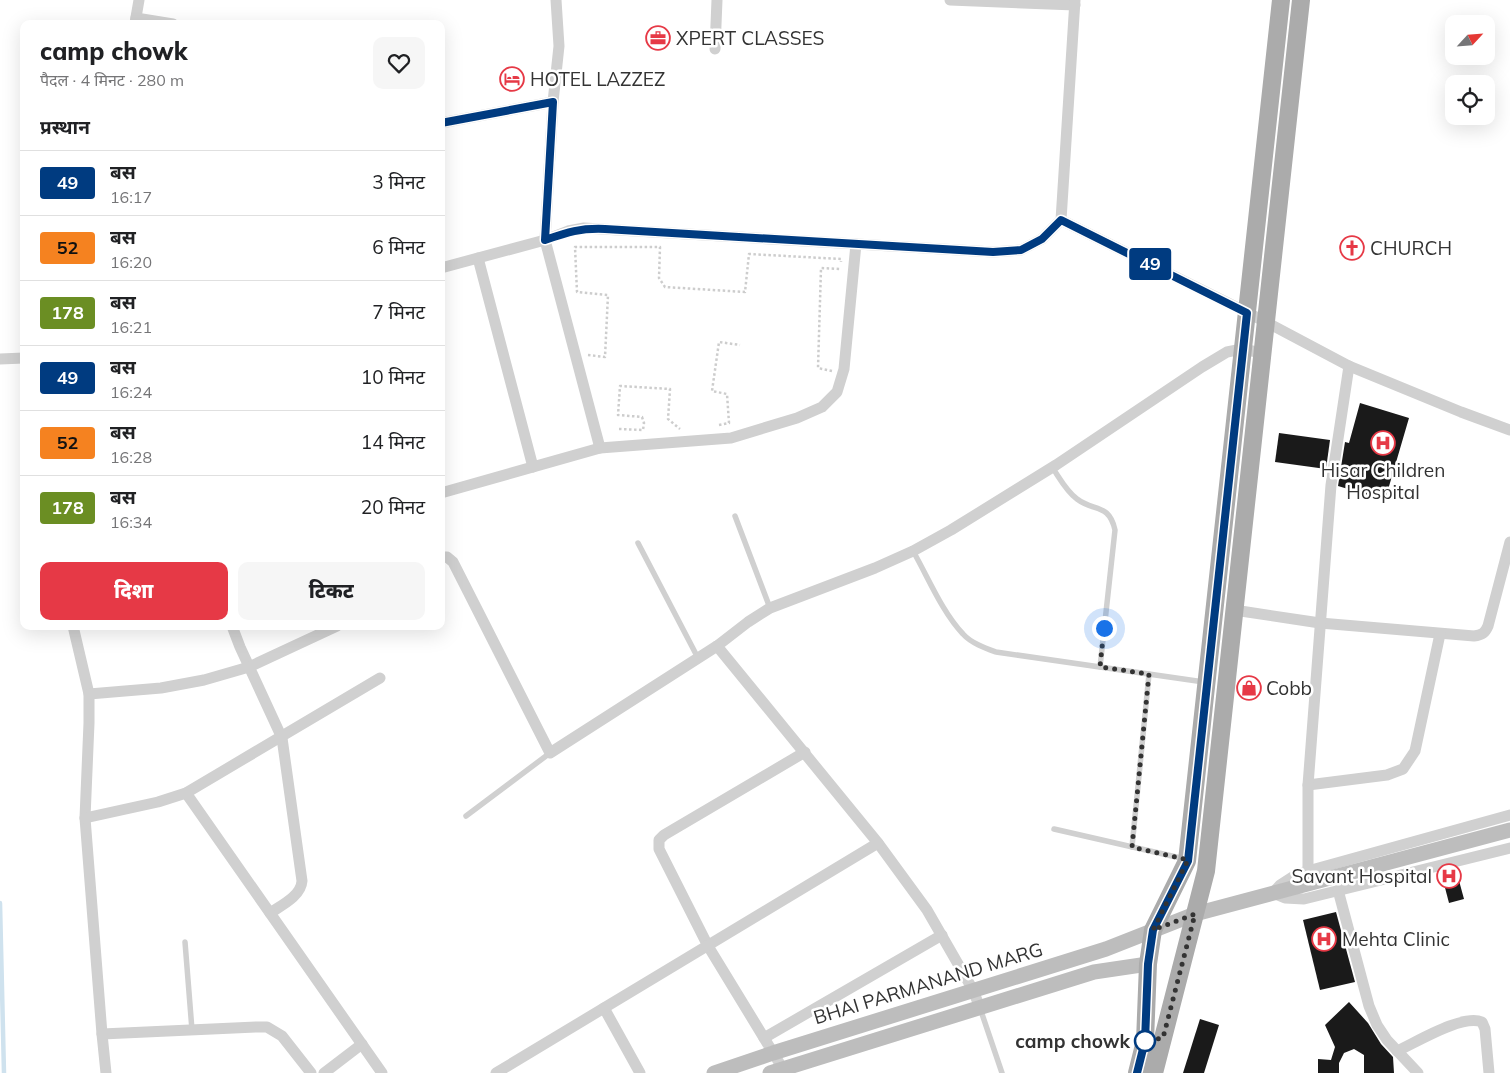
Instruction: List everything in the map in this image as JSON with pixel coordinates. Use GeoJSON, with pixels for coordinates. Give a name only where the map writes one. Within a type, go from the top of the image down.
{"type":"FeatureCollection","features":[{"type":"Feature","properties":{"kind":"main road"},"geometry":{"type":"LineString","coordinates":[[1137,1073],[1145,1041],[1148,964],[1153,930],[1188,860],[1242,349],[1282,0]]}},
{"type":"Feature","properties":{"kind":"main road"},"geometry":{"type":"LineString","coordinates":[[1154,1073],[1206,871],[1301,0]]}},
{"type":"Feature","properties":{"kind":"street"},"geometry":{"type":"LineString","coordinates":[[136,20],[139,0]]}},
{"type":"Feature","properties":{"kind":"street"},"geometry":{"type":"LineString","coordinates":[[556,0],[559,46],[553,102],[545,240],[600,448]]}},
{"type":"Feature","properties":{"kind":"street"},"geometry":{"type":"LineString","coordinates":[[715,49],[717,0]]}},
{"type":"Feature","properties":{"kind":"street"},"geometry":{"type":"LineString","coordinates":[[445,267],[584,228],[993,252],[1021,250],[1042,239],[1061,220],[1075,3],[950,0]]}},
{"type":"Feature","properties":{"kind":"street"},"geometry":{"type":"LineString","coordinates":[[445,122],[553,102]]}},
{"type":"Feature","properties":{"kind":"street"},"geometry":{"type":"LineString","coordinates":[[1061,220],[1266,322],[1349,366],[1460,412],[1510,430]]}},
{"type":"Feature","properties":{"kind":"street"},"geometry":{"type":"LineString","coordinates":[[445,492],[600,448],[730,438],[797,418],[822,407],[837,392],[844,369],[856,244]]}},
{"type":"Feature","properties":{"kind":"street"},"geometry":{"type":"LineString","coordinates":[[478,258],[534,467]]}},
{"type":"Feature","properties":{"kind":"street"},"geometry":{"type":"LineString","coordinates":[[445,557],[453,562],[550,753],[717,646],[770,608],[875,568],[951,530],[1052,467],[1227,352],[1242,349],[1262,352]]}},
{"type":"Feature","properties":{"kind":"street"},"geometry":{"type":"LineString","coordinates":[[0,359],[20,358]]}},
{"type":"Feature","properties":{"kind":"street"},"geometry":{"type":"LineString","coordinates":[[1308,871],[1308,785],[1320,623],[1332,485],[1349,366]]}},
{"type":"Feature","properties":{"kind":"street"},"geometry":{"type":"LineString","coordinates":[[1234,610],[1320,623],[1440,634],[1481,635],[1486,632],[1510,542]]}},
{"type":"Feature","properties":{"kind":"street"},"geometry":{"type":"LineString","coordinates":[[74,630],[89,694],[85,818],[106,1073]]}},
{"type":"Feature","properties":{"kind":"street"},"geometry":{"type":"LineString","coordinates":[[234,630],[282,738],[302,881],[298,893],[270,913]]}},
{"type":"Feature","properties":{"kind":"street"},"geometry":{"type":"LineString","coordinates":[[89,694],[181,685],[249,667],[328,630]]}},
{"type":"Feature","properties":{"kind":"street"},"geometry":{"type":"LineString","coordinates":[[1308,785],[1387,775],[1403,769],[1415,751],[1440,634]]}},
{"type":"Feature","properties":{"kind":"street"},"geometry":{"type":"LineString","coordinates":[[717,646],[806,752],[878,843],[942,935],[973,990],[980,1008]]}},
{"type":"Feature","properties":{"kind":"street"},"geometry":{"type":"LineString","coordinates":[[85,818],[158,802],[186,793],[282,738],[380,678]]}},
{"type":"Feature","properties":{"kind":"street"},"geometry":{"type":"LineString","coordinates":[[777,1071],[773,1053],[708,946],[659,849],[659,840],[664,835],[806,752]]}},
{"type":"Feature","properties":{"kind":"street"},"geometry":{"type":"LineString","coordinates":[[186,793],[382,1073]]}},
{"type":"Feature","properties":{"kind":"street"},"geometry":{"type":"LineString","coordinates":[[1510,815],[1308,871],[1287,880],[1273,893],[1294,900],[1304,899],[1510,848]]}},
{"type":"Feature","properties":{"kind":"street","name":"BHAI PARMANAND MARG"},"geometry":{"type":"LineString","coordinates":[[714,1073],[1106,949],[1195,914],[1510,830]]}},
{"type":"Feature","properties":{"kind":"street"},"geometry":{"type":"LineString","coordinates":[[496,1073],[878,843]]}},
{"type":"Feature","properties":{"kind":"street"},"geometry":{"type":"LineString","coordinates":[[1338,890],[1369,1006],[1377,1025],[1397,1051],[1418,1073]]}},
{"type":"Feature","properties":{"kind":"street"},"geometry":{"type":"LineString","coordinates":[[764,1038],[942,935]]}},
{"type":"Feature","properties":{"kind":"street","name":"BHAI PARMANAND MARG"},"geometry":{"type":"LineString","coordinates":[[777,1071],[1094,972],[1148,964]]}},
{"type":"Feature","properties":{"kind":"street"},"geometry":{"type":"LineString","coordinates":[[604,1008],[640,1073]]}},
{"type":"Feature","properties":{"kind":"street"},"geometry":{"type":"LineString","coordinates":[[1397,1051],[1454,1024],[1466,1020],[1476,1020],[1482,1022],[1485,1028],[1489,1073]]}},
{"type":"Feature","properties":{"kind":"street"},"geometry":{"type":"LineString","coordinates":[[102,1034],[268,1027],[282,1036],[311,1073]]}},
{"type":"Feature","properties":{"kind":"street"},"geometry":{"type":"LineString","coordinates":[[324,1073],[362,1044]]}},
{"type":"Feature","properties":{"kind":"lane"},"geometry":{"type":"LineString","coordinates":[[1052,467],[1076,499],[1107,512],[1113,520],[1115,530],[1100,667]]}},
{"type":"Feature","properties":{"kind":"lane"},"geometry":{"type":"LineString","coordinates":[[735,516],[770,608]]}},
{"type":"Feature","properties":{"kind":"lane"},"geometry":{"type":"LineString","coordinates":[[638,543],[698,658]]}},
{"type":"Feature","properties":{"kind":"lane"},"geometry":{"type":"LineString","coordinates":[[913,550],[948,614],[964,635],[980,646],[996,652],[1208,683]]}},
{"type":"Feature","properties":{"kind":"lane"},"geometry":{"type":"LineString","coordinates":[[1132,847],[1149,674]]}},
{"type":"Feature","properties":{"kind":"lane"},"geometry":{"type":"LineString","coordinates":[[466,816],[550,753]]}},
{"type":"Feature","properties":{"kind":"lane"},"geometry":{"type":"LineString","coordinates":[[1054,830],[1188,860]]}},
{"type":"Feature","properties":{"kind":"lane"},"geometry":{"type":"LineString","coordinates":[[185,942],[192,1030]]}},
{"type":"Feature","properties":{"kind":"lane"},"geometry":{"type":"LineString","coordinates":[[980,1008],[1002,1073]]}},
{"type":"Feature","properties":{"kind":"path"},"geometry":{"type":"LineString","coordinates":[[576,354],[605,357],[608,295],[577,292],[575,247],[660,247],[659,278],[665,287],[745,292],[749,254],[841,259],[842,269],[821,268],[818,368],[835,371]]}},
{"type":"Feature","properties":{"kind":"path"},"geometry":{"type":"LineString","coordinates":[[713,427],[729,423],[727,394],[712,392],[720,342],[740,345]]}},
{"type":"Feature","properties":{"kind":"path"},"geometry":{"type":"LineString","coordinates":[[619,429],[643,430],[644,423],[642,417],[618,414],[620,386],[670,389],[668,419],[682,431]]}},
{"type":"Feature","properties":{"kind":"building"},"geometry":{"type":"Polygon","coordinates":[[[1360,403],[1409,418],[1385,500],[1338,486],[1345,442],[1349,443],[1360,403]]]}},
{"type":"Feature","properties":{"kind":"building"},"geometry":{"type":"Polygon","coordinates":[[[1279,433],[1330,440],[1326,469],[1275,462],[1279,433]]]}},
{"type":"Feature","properties":{"kind":"building"},"geometry":{"type":"Polygon","coordinates":[[[1458,877],[1464,899],[1449,903],[1443,880],[1458,877]]]}},
{"type":"Feature","properties":{"kind":"building"},"geometry":{"type":"Polygon","coordinates":[[[1336,912],[1355,982],[1320,990],[1303,920],[1336,912]]]}},
{"type":"Feature","properties":{"kind":"building"},"geometry":{"type":"Polygon","coordinates":[[[1349,1002],[1368,1023],[1381,1044],[1393,1057],[1394,1073],[1364,1073],[1364,1055],[1354,1049],[1344,1053],[1339,1063],[1339,1073],[1318,1073],[1318,1059],[1331,1060],[1335,1047],[1325,1025],[1349,1002]]]}},
{"type":"Feature","properties":{"kind":"building"},"geometry":{"type":"Polygon","coordinates":[[[1200,1019],[1219,1025],[1204,1073],[1183,1073],[1200,1019]]]}},
{"type":"Feature","properties":{"kind":"waterway"},"geometry":{"type":"LineString","coordinates":[[0,903],[4,1073]]}},
{"type":"Feature","properties":{"kind":"bus line","name":"49"},"geometry":{"type":"LineString","coordinates":[[445,122],[553,102],[545,240],[568,231],[584,228],[993,252],[1021,250],[1042,239],[1061,220],[1247,313],[1188,861],[1153,930],[1148,964],[1145,1041],[1137,1073]]}},
{"type":"Feature","properties":{"kind":"place","name":"XPERT CLASSES"},"geometry":{"type":"Point","coordinates":[658,38]}},
{"type":"Feature","properties":{"kind":"place","name":"HOTEL LAZZEZ"},"geometry":{"type":"Point","coordinates":[512,79]}},
{"type":"Feature","properties":{"kind":"place","name":"CHURCH"},"geometry":{"type":"Point","coordinates":[1352,248]}},
{"type":"Feature","properties":{"kind":"place","name":"Hisar Children Hospital"},"geometry":{"type":"Point","coordinates":[1383,443]}},
{"type":"Feature","properties":{"kind":"place","name":"Cobb"},"geometry":{"type":"Point","coordinates":[1249,688]}},
{"type":"Feature","properties":{"kind":"place","name":"Savant Hospital"},"geometry":{"type":"Point","coordinates":[1449,876]}},
{"type":"Feature","properties":{"kind":"place","name":"Mehta Clinic"},"geometry":{"type":"Point","coordinates":[1324,939]}},
{"type":"Feature","properties":{"kind":"place","name":"camp chowk"},"geometry":{"type":"Point","coordinates":[1145,1041]}},
{"type":"Feature","properties":{"kind":"route"},"geometry":{"type":"LineString","coordinates":[[1104,628],[1100,667],[1149,674],[1132,847],[1188,860],[1153,930],[1195,914],[1163,1038],[1145,1041]]}}]}
